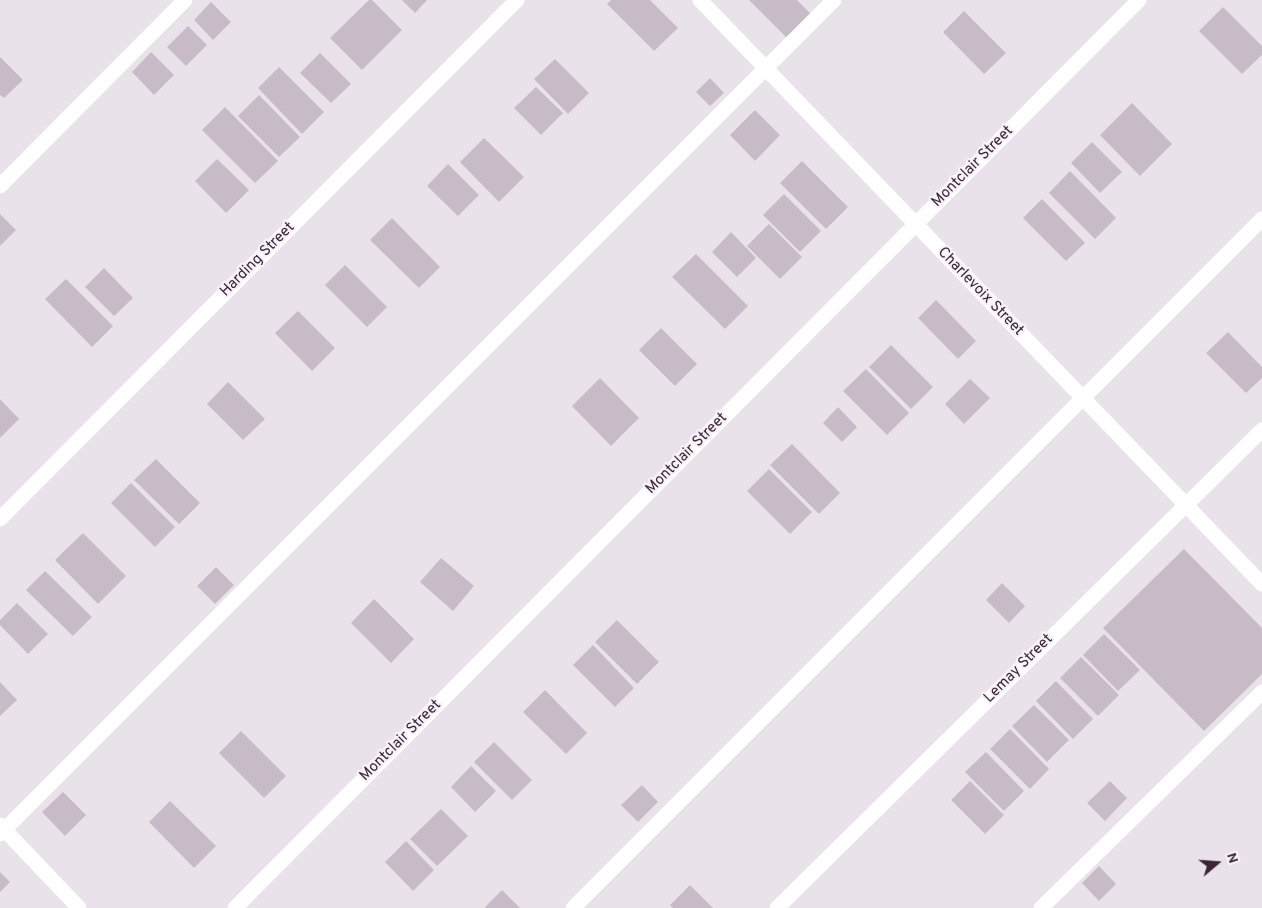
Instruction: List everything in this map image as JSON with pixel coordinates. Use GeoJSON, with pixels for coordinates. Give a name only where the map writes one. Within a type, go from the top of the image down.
{"type":"FeatureCollection","features":[{"type":"Feature","properties":{"kind":"street"},"geometry":{"type":"LineString","coordinates":[[0,186],[185,0]]}},
{"type":"Feature","properties":{"kind":"street","name":"Harding Street"},"geometry":{"type":"LineString","coordinates":[[0,519],[516,0]]}},
{"type":"Feature","properties":{"kind":"street","name":"Charlevoix Street"},"geometry":{"type":"LineString","coordinates":[[700,0],[1262,584]]}},
{"type":"Feature","properties":{"kind":"street"},"geometry":{"type":"LineString","coordinates":[[79,908],[1,830],[834,0]]}},
{"type":"Feature","properties":{"kind":"street","name":"Montclair Street"},"geometry":{"type":"LineString","coordinates":[[235,908],[1139,0]]}},
{"type":"Feature","properties":{"kind":"street"},"geometry":{"type":"LineString","coordinates":[[573,908],[1262,219]]}},
{"type":"Feature","properties":{"kind":"street","name":"Lemay Street"},"geometry":{"type":"LineString","coordinates":[[776,908],[1262,430]]}},
{"type":"Feature","properties":{"kind":"street"},"geometry":{"type":"LineString","coordinates":[[1041,908],[1262,692]]}},
{"type":"Feature","properties":{"kind":"building"},"geometry":{"type":"Polygon","coordinates":[[[369,0],[372,0],[402,30],[362,70],[330,38],[369,0]]]}},
{"type":"Feature","properties":{"kind":"building"},"geometry":{"type":"Polygon","coordinates":[[[402,0],[427,0],[415,13],[402,0]]]}},
{"type":"Feature","properties":{"kind":"building"},"geometry":{"type":"Polygon","coordinates":[[[611,0],[650,0],[678,28],[654,51],[607,4],[611,0]]]}},
{"type":"Feature","properties":{"kind":"building"},"geometry":{"type":"Polygon","coordinates":[[[749,0],[797,0],[811,14],[787,38],[749,0]]]}},
{"type":"Feature","properties":{"kind":"building"},"geometry":{"type":"Polygon","coordinates":[[[211,2],[231,22],[213,40],[194,20],[211,2]]]}},
{"type":"Feature","properties":{"kind":"building"},"geometry":{"type":"Polygon","coordinates":[[[1223,7],[1262,46],[1262,55],[1242,74],[1199,31],[1223,7]]]}},
{"type":"Feature","properties":{"kind":"building"},"geometry":{"type":"Polygon","coordinates":[[[964,11],[1006,53],[984,74],[943,32],[964,11]]]}},
{"type":"Feature","properties":{"kind":"building"},"geometry":{"type":"Polygon","coordinates":[[[188,26],[207,45],[186,66],[167,47],[188,26]]]}},
{"type":"Feature","properties":{"kind":"building"},"geometry":{"type":"Polygon","coordinates":[[[151,52],[174,75],[154,95],[132,72],[151,52]]]}},
{"type":"Feature","properties":{"kind":"building"},"geometry":{"type":"Polygon","coordinates":[[[320,53],[351,84],[331,103],[300,73],[320,53]]]}},
{"type":"Feature","properties":{"kind":"building"},"geometry":{"type":"Polygon","coordinates":[[[0,57],[23,80],[4,98],[0,95],[0,57]]]}},
{"type":"Feature","properties":{"kind":"building"},"geometry":{"type":"Polygon","coordinates":[[[555,59],[589,93],[568,114],[534,79],[555,59]]]}},
{"type":"Feature","properties":{"kind":"building"},"geometry":{"type":"Polygon","coordinates":[[[279,67],[324,112],[302,134],[258,88],[279,67]]]}},
{"type":"Feature","properties":{"kind":"building"},"geometry":{"type":"Polygon","coordinates":[[[710,78],[724,93],[710,106],[696,92],[710,78]]]}},
{"type":"Feature","properties":{"kind":"building"},"geometry":{"type":"Polygon","coordinates":[[[536,87],[563,113],[541,135],[514,108],[536,87]]]}},
{"type":"Feature","properties":{"kind":"building"},"geometry":{"type":"Polygon","coordinates":[[[259,95],[300,137],[279,157],[238,116],[259,95]]]}},
{"type":"Feature","properties":{"kind":"building"},"geometry":{"type":"Polygon","coordinates":[[[1132,103],[1172,144],[1140,176],[1100,135],[1132,103]]]}},
{"type":"Feature","properties":{"kind":"building"},"geometry":{"type":"Polygon","coordinates":[[[225,107],[278,161],[255,183],[202,130],[225,107]]]}},
{"type":"Feature","properties":{"kind":"building"},"geometry":{"type":"Polygon","coordinates":[[[755,110],[780,135],[755,161],[730,135],[755,110]]]}},
{"type":"Feature","properties":{"kind":"building"},"geometry":{"type":"Polygon","coordinates":[[[484,138],[524,177],[499,202],[460,162],[484,138]]]}},
{"type":"Feature","properties":{"kind":"building"},"geometry":{"type":"Polygon","coordinates":[[[1092,142],[1122,172],[1100,193],[1071,163],[1092,142]]]}},
{"type":"Feature","properties":{"kind":"building"},"geometry":{"type":"Polygon","coordinates":[[[217,159],[249,190],[226,213],[195,181],[217,159]]]}},
{"type":"Feature","properties":{"kind":"building"},"geometry":{"type":"Polygon","coordinates":[[[802,161],[848,207],[826,229],[780,183],[802,161]]]}},
{"type":"Feature","properties":{"kind":"building"},"geometry":{"type":"Polygon","coordinates":[[[448,164],[479,195],[458,216],[427,186],[448,164]]]}},
{"type":"Feature","properties":{"kind":"building"},"geometry":{"type":"Polygon","coordinates":[[[1070,171],[1116,218],[1095,239],[1049,193],[1070,171]]]}},
{"type":"Feature","properties":{"kind":"building"},"geometry":{"type":"Polygon","coordinates":[[[784,194],[821,231],[800,252],[763,215],[784,194]]]}},
{"type":"Feature","properties":{"kind":"building"},"geometry":{"type":"Polygon","coordinates":[[[1042,199],[1085,243],[1066,261],[1023,218],[1042,199]]]}},
{"type":"Feature","properties":{"kind":"building"},"geometry":{"type":"Polygon","coordinates":[[[0,214],[16,230],[0,246],[0,214]]]}},
{"type":"Feature","properties":{"kind":"building"},"geometry":{"type":"Polygon","coordinates":[[[392,218],[440,267],[419,288],[370,240],[392,218]]]}},
{"type":"Feature","properties":{"kind":"building"},"geometry":{"type":"Polygon","coordinates":[[[769,224],[802,257],[780,279],[747,246],[769,224]]]}},
{"type":"Feature","properties":{"kind":"building"},"geometry":{"type":"Polygon","coordinates":[[[731,232],[756,258],[737,277],[712,252],[731,232]]]}},
{"type":"Feature","properties":{"kind":"building"},"geometry":{"type":"Polygon","coordinates":[[[696,254],[748,306],[725,329],[672,277],[696,254]]]}},
{"type":"Feature","properties":{"kind":"building"},"geometry":{"type":"Polygon","coordinates":[[[345,265],[387,307],[367,327],[325,285],[345,265]]]}},
{"type":"Feature","properties":{"kind":"building"},"geometry":{"type":"Polygon","coordinates":[[[104,268],[133,298],[114,316],[85,287],[104,268]]]}},
{"type":"Feature","properties":{"kind":"building"},"geometry":{"type":"Polygon","coordinates":[[[66,279],[113,326],[92,347],[45,299],[66,279]]]}},
{"type":"Feature","properties":{"kind":"building"},"geometry":{"type":"Polygon","coordinates":[[[936,300],[976,341],[958,359],[918,318],[936,300]]]}},
{"type":"Feature","properties":{"kind":"building"},"geometry":{"type":"Polygon","coordinates":[[[298,311],[335,348],[312,371],[275,333],[298,311]]]}},
{"type":"Feature","properties":{"kind":"building"},"geometry":{"type":"Polygon","coordinates":[[[661,328],[697,364],[675,386],[639,350],[661,328]]]}},
{"type":"Feature","properties":{"kind":"building"},"geometry":{"type":"Polygon","coordinates":[[[1228,332],[1262,367],[1262,378],[1246,393],[1206,353],[1228,332]]]}},
{"type":"Feature","properties":{"kind":"building"},"geometry":{"type":"Polygon","coordinates":[[[891,345],[933,387],[911,409],[869,367],[891,345]]]}},
{"type":"Feature","properties":{"kind":"building"},"geometry":{"type":"Polygon","coordinates":[[[866,369],[909,413],[887,435],[843,391],[866,369]]]}},
{"type":"Feature","properties":{"kind":"building"},"geometry":{"type":"Polygon","coordinates":[[[600,378],[639,418],[611,446],[572,406],[600,378]]]}},
{"type":"Feature","properties":{"kind":"building"},"geometry":{"type":"Polygon","coordinates":[[[970,379],[990,398],[964,424],[945,404],[970,379]]]}},
{"type":"Feature","properties":{"kind":"building"},"geometry":{"type":"Polygon","coordinates":[[[228,382],[265,419],[243,440],[207,404],[228,382]]]}},
{"type":"Feature","properties":{"kind":"building"},"geometry":{"type":"Polygon","coordinates":[[[0,399],[19,419],[0,438],[0,399]]]}},
{"type":"Feature","properties":{"kind":"building"},"geometry":{"type":"Polygon","coordinates":[[[838,407],[857,427],[842,442],[823,423],[838,407]]]}},
{"type":"Feature","properties":{"kind":"building"},"geometry":{"type":"Polygon","coordinates":[[[792,444],[840,493],[819,514],[770,465],[792,444]]]}},
{"type":"Feature","properties":{"kind":"building"},"geometry":{"type":"Polygon","coordinates":[[[156,459],[200,503],[179,524],[134,480],[156,459]]]}},
{"type":"Feature","properties":{"kind":"building"},"geometry":{"type":"Polygon","coordinates":[[[769,469],[812,512],[790,534],[747,491],[769,469]]]}},
{"type":"Feature","properties":{"kind":"building"},"geometry":{"type":"Polygon","coordinates":[[[131,483],[175,527],[155,547],[111,503],[131,483]]]}},
{"type":"Feature","properties":{"kind":"building"},"geometry":{"type":"Polygon","coordinates":[[[83,533],[126,576],[98,604],[55,560],[83,533]]]}},
{"type":"Feature","properties":{"kind":"building"},"geometry":{"type":"Polygon","coordinates":[[[1184,549],[1262,628],[1262,674],[1204,731],[1103,628],[1184,549]]]}},
{"type":"Feature","properties":{"kind":"building"},"geometry":{"type":"Polygon","coordinates":[[[441,558],[474,586],[453,611],[420,582],[441,558]]]}},
{"type":"Feature","properties":{"kind":"building"},"geometry":{"type":"Polygon","coordinates":[[[216,567],[234,585],[215,604],[197,586],[216,567]]]}},
{"type":"Feature","properties":{"kind":"building"},"geometry":{"type":"Polygon","coordinates":[[[45,571],[92,617],[73,636],[26,590],[45,571]]]}},
{"type":"Feature","properties":{"kind":"building"},"geometry":{"type":"Polygon","coordinates":[[[1002,583],[1025,606],[1009,623],[986,600],[1002,583]]]}},
{"type":"Feature","properties":{"kind":"building"},"geometry":{"type":"Polygon","coordinates":[[[374,599],[414,639],[391,663],[351,623],[374,599]]]}},
{"type":"Feature","properties":{"kind":"building"},"geometry":{"type":"Polygon","coordinates":[[[17,603],[48,634],[28,654],[0,625],[0,620],[17,603]]]}},
{"type":"Feature","properties":{"kind":"building"},"geometry":{"type":"Polygon","coordinates":[[[617,620],[659,662],[637,684],[595,642],[617,620]]]}},
{"type":"Feature","properties":{"kind":"building"},"geometry":{"type":"Polygon","coordinates":[[[1104,634],[1140,670],[1118,691],[1083,655],[1104,634]]]}},
{"type":"Feature","properties":{"kind":"building"},"geometry":{"type":"Polygon","coordinates":[[[593,645],[634,688],[615,707],[573,665],[593,645]]]}},
{"type":"Feature","properties":{"kind":"building"},"geometry":{"type":"Polygon","coordinates":[[[1081,657],[1119,695],[1098,716],[1060,678],[1081,657]]]}},
{"type":"Feature","properties":{"kind":"building"},"geometry":{"type":"Polygon","coordinates":[[[1056,681],[1093,719],[1073,739],[1036,701],[1056,681]]]}},
{"type":"Feature","properties":{"kind":"building"},"geometry":{"type":"Polygon","coordinates":[[[0,682],[17,700],[0,716],[0,682]]]}},
{"type":"Feature","properties":{"kind":"building"},"geometry":{"type":"Polygon","coordinates":[[[545,690],[587,733],[566,754],[523,712],[545,690]]]}},
{"type":"Feature","properties":{"kind":"building"},"geometry":{"type":"Polygon","coordinates":[[[1034,705],[1069,740],[1047,762],[1012,726],[1034,705]]]}},
{"type":"Feature","properties":{"kind":"building"},"geometry":{"type":"Polygon","coordinates":[[[1010,729],[1049,769],[1030,789],[990,749],[1010,729]]]}},
{"type":"Feature","properties":{"kind":"building"},"geometry":{"type":"Polygon","coordinates":[[[241,731],[286,776],[264,798],[219,753],[241,731]]]}},
{"type":"Feature","properties":{"kind":"building"},"geometry":{"type":"Polygon","coordinates":[[[494,742],[532,780],[512,800],[474,762],[494,742]]]}},
{"type":"Feature","properties":{"kind":"building"},"geometry":{"type":"Polygon","coordinates":[[[986,752],[1024,791],[1004,811],[965,772],[986,752]]]}},
{"type":"Feature","properties":{"kind":"building"},"geometry":{"type":"Polygon","coordinates":[[[471,766],[496,791],[475,812],[451,787],[471,766]]]}},
{"type":"Feature","properties":{"kind":"building"},"geometry":{"type":"Polygon","coordinates":[[[970,781],[1004,815],[985,834],[951,800],[970,781]]]}},
{"type":"Feature","properties":{"kind":"building"},"geometry":{"type":"Polygon","coordinates":[[[1110,781],[1127,798],[1105,821],[1087,803],[1110,781]]]}},
{"type":"Feature","properties":{"kind":"building"},"geometry":{"type":"Polygon","coordinates":[[[642,785],[658,802],[638,822],[621,805],[642,785]]]}},
{"type":"Feature","properties":{"kind":"building"},"geometry":{"type":"Polygon","coordinates":[[[63,792],[86,815],[65,836],[42,812],[63,792]]]}},
{"type":"Feature","properties":{"kind":"building"},"geometry":{"type":"Polygon","coordinates":[[[170,801],[216,846],[194,868],[149,822],[170,801]]]}},
{"type":"Feature","properties":{"kind":"building"},"geometry":{"type":"Polygon","coordinates":[[[441,809],[468,836],[437,866],[410,839],[441,809]]]}},
{"type":"Feature","properties":{"kind":"building"},"geometry":{"type":"Polygon","coordinates":[[[406,841],[434,870],[413,891],[385,862],[406,841]]]}},
{"type":"Feature","properties":{"kind":"building"},"geometry":{"type":"Polygon","coordinates":[[[1099,866],[1116,884],[1099,901],[1082,883],[1099,866]]]}},
{"type":"Feature","properties":{"kind":"building"},"geometry":{"type":"Polygon","coordinates":[[[0,872],[10,882],[0,892],[0,872]]]}},
{"type":"Feature","properties":{"kind":"building"},"geometry":{"type":"Polygon","coordinates":[[[690,885],[713,908],[673,908],[670,905],[690,885]]]}},
{"type":"Feature","properties":{"kind":"building"},"geometry":{"type":"Polygon","coordinates":[[[502,890],[520,908],[485,907],[502,890]]]}}]}
